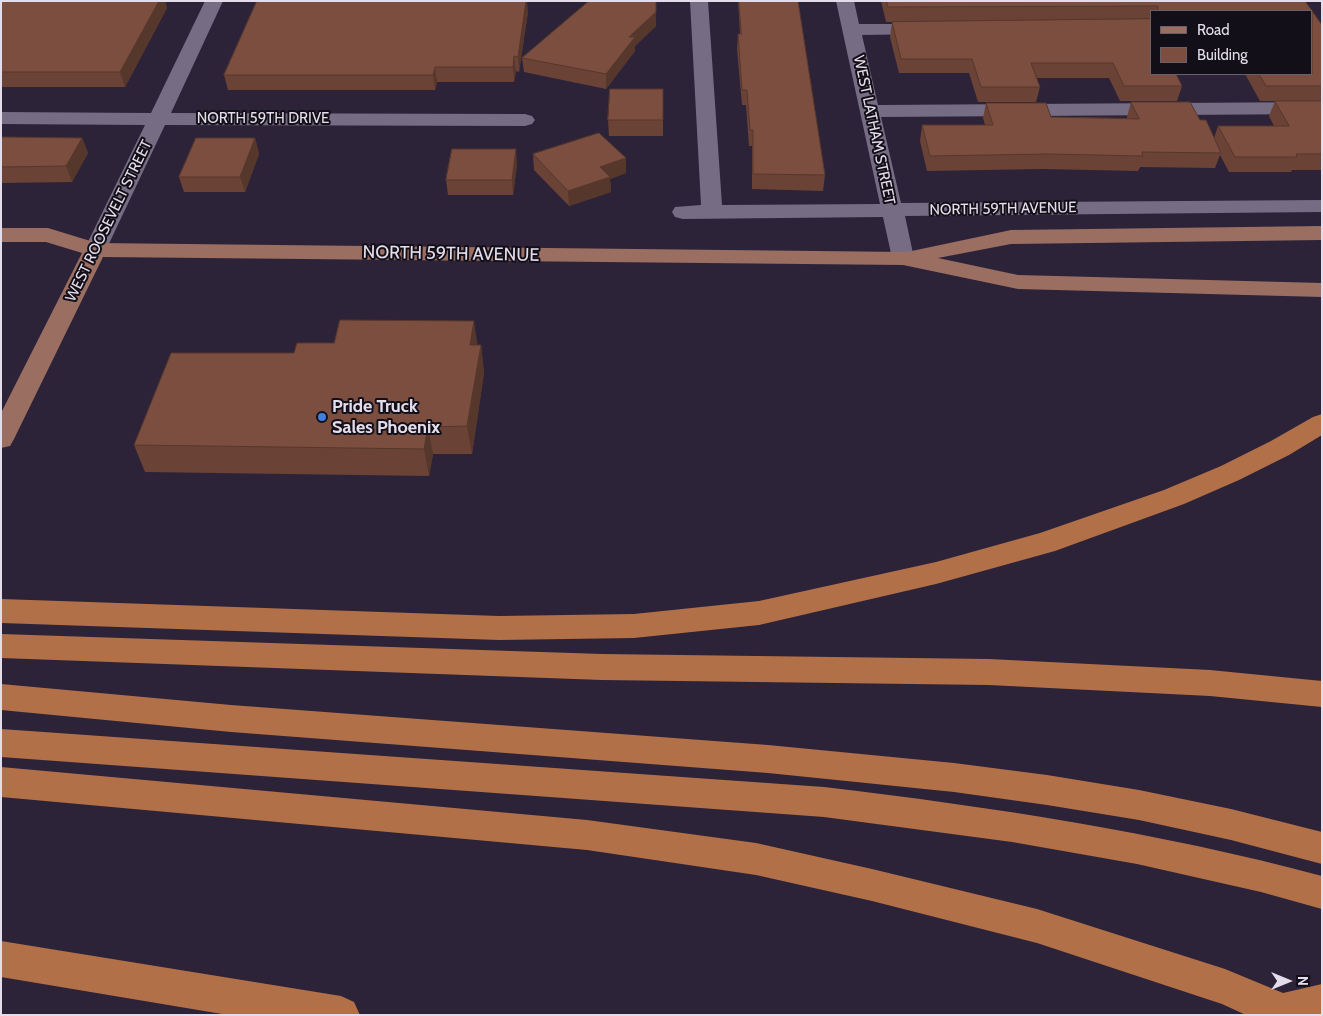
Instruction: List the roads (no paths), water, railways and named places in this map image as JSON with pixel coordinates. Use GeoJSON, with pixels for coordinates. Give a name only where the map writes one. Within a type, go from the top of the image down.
{"type":"FeatureCollection","features":[{"type":"Feature","properties":{"kind":"highway"},"geometry":{"type":"LineString","coordinates":[[1,611],[499,628],[634,626],[759,614],[936,573],[1045,543],[1174,497],[1230,473],[1280,448],[1322,422]]}},
{"type":"Feature","properties":{"kind":"highway"},"geometry":{"type":"LineString","coordinates":[[1,646],[602,667],[811,672],[989,672],[1210,683],[1322,694]]}},
{"type":"Feature","properties":{"kind":"highway"},"geometry":{"type":"LineString","coordinates":[[10,697],[178,714],[842,764],[981,781],[1120,802],[1268,832],[1322,848]]}},
{"type":"Feature","properties":{"kind":"highway"},"geometry":{"type":"LineString","coordinates":[[1,743],[824,802],[959,818],[1106,843],[1269,877],[1322,893]]}},
{"type":"Feature","properties":{"kind":"highway"},"geometry":{"type":"LineString","coordinates":[[1,782],[587,835],[756,859],[1037,926],[1225,987],[1290,1015]]}},
{"type":"Feature","properties":{"kind":"highway"},"geometry":{"type":"LineString","coordinates":[[1,959],[341,1015]]}},
{"type":"Feature","properties":{"kind":"highway"},"geometry":{"type":"LineString","coordinates":[[1272,1015],[1322,1002]]}},
{"type":"Feature","properties":{"kind":"main road","name":"NORTH 59TH AVENUE"},"geometry":{"type":"LineString","coordinates":[[903,258],[1011,237],[1322,234]]}},
{"type":"Feature","properties":{"kind":"main road","name":"NORTH 59TH AVENUE"},"geometry":{"type":"LineString","coordinates":[[1,235],[48,235],[95,250],[903,258],[1018,282],[1322,290]]}},
{"type":"Feature","properties":{"kind":"main road","name":"WEST ROOSEVELT STREET"},"geometry":{"type":"LineString","coordinates":[[1,439],[95,250]]}},
{"type":"Feature","properties":{"kind":"street","name":"WEST ROOSEVELT STREET"},"geometry":{"type":"LineString","coordinates":[[95,250],[214,1]]}},
{"type":"Feature","properties":{"kind":"street"},"geometry":{"type":"LineString","coordinates":[[699,1],[712,212]]}},
{"type":"Feature","properties":{"kind":"street","name":"WEST LATHAM STREET"},"geometry":{"type":"LineString","coordinates":[[846,1],[903,258]]}},
{"type":"Feature","properties":{"kind":"street"},"geometry":{"type":"LineString","coordinates":[[852,30],[941,29]]}},
{"type":"Feature","properties":{"kind":"street"},"geometry":{"type":"LineString","coordinates":[[870,111],[1322,108]]}},
{"type":"Feature","properties":{"kind":"street","name":"NORTH 59TH DRIVE"},"geometry":{"type":"LineString","coordinates":[[1,118],[525,120]]}},
{"type":"Feature","properties":{"kind":"street","name":"NORTH 59TH AVENUE"},"geometry":{"type":"LineString","coordinates":[[684,212],[1322,206]]}},
{"type":"Feature","properties":{"kind":"place","name":"Pride Truck Sales Phoenix"},"geometry":{"type":"Point","coordinates":[322,417]}}]}
